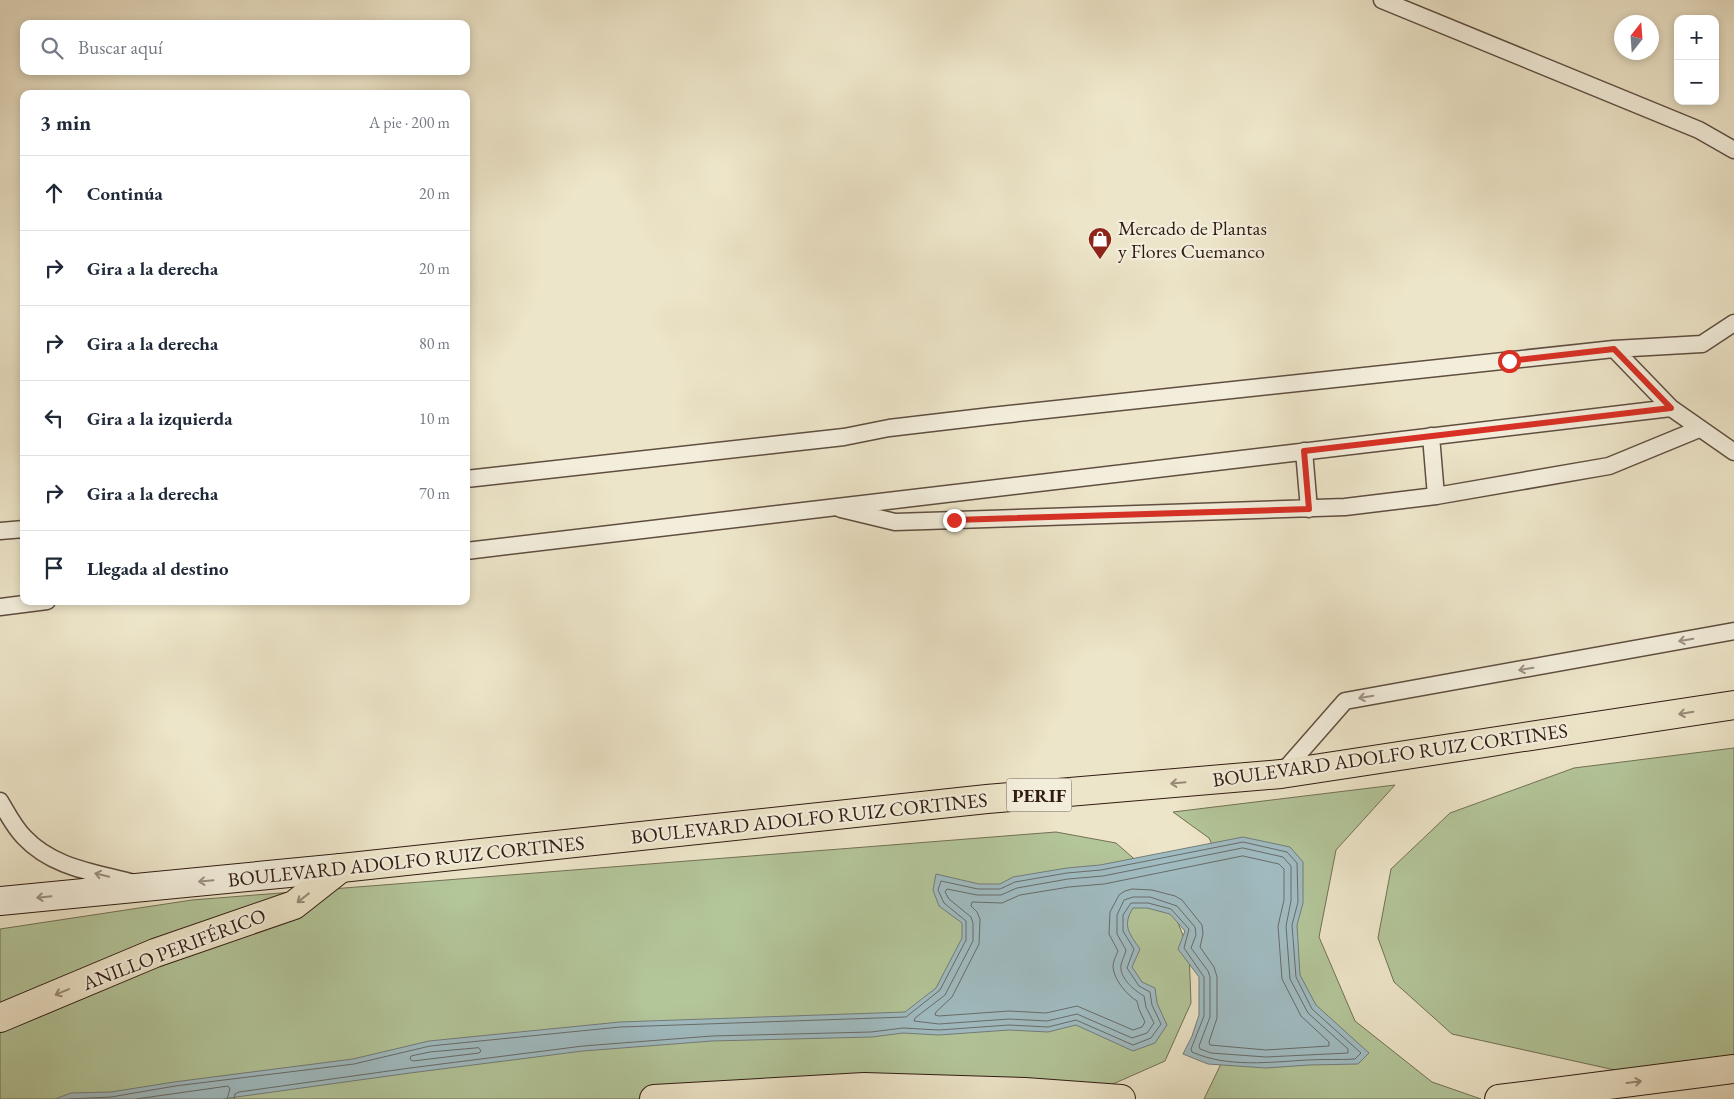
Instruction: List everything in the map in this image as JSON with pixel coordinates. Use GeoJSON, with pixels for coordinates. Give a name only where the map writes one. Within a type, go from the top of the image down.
{"type":"FeatureCollection","features":[{"type":"Feature","properties":{"kind":"highway","name":"BOULEVARD ADOLFO RUIZ CORTINES"},"geometry":{"type":"LineString","coordinates":[[341,868],[987,799],[1281,774],[1734,705]]}},
{"type":"Feature","properties":{"kind":"highway","name":"ANILLO PERIFÉRICO"},"geometry":{"type":"LineString","coordinates":[[0,1018],[155,953],[294,905],[341,868]]}},
{"type":"Feature","properties":{"kind":"highway"},"geometry":{"type":"LineString","coordinates":[[1499,1099],[1734,1069]]}},
{"type":"Feature","properties":{"kind":"highway"},"geometry":{"type":"LineString","coordinates":[[654,1099],[864,1087],[1025,1092],[1120,1099]]}},
{"type":"Feature","properties":{"kind":"main road","name":"BOULEVARD ADOLFO RUIZ CORTINES"},"geometry":{"type":"LineString","coordinates":[[0,902],[341,868]]}},
{"type":"Feature","properties":{"kind":"lane"},"geometry":{"type":"LineString","coordinates":[[1382,0],[1700,130],[1734,150]]}},
{"type":"Feature","properties":{"kind":"lane"},"geometry":{"type":"LineString","coordinates":[[470,479],[844,437],[889,428],[1614,349],[1702,344],[1734,323]]}},
{"type":"Feature","properties":{"kind":"lane"},"geometry":{"type":"LineString","coordinates":[[1614,349],[1671,408],[1734,452]]}},
{"type":"Feature","properties":{"kind":"lane"},"geometry":{"type":"LineString","coordinates":[[470,551],[1671,408]]}},
{"type":"Feature","properties":{"kind":"lane"},"geometry":{"type":"LineString","coordinates":[[831,507],[895,522],[1344,507],[1436,496],[1609,466],[1699,429]]}},
{"type":"Feature","properties":{"kind":"lane"},"geometry":{"type":"LineString","coordinates":[[1431,436],[1436,496]]}},
{"type":"Feature","properties":{"kind":"lane"},"geometry":{"type":"LineString","coordinates":[[1304,451],[1309,509]]}},
{"type":"Feature","properties":{"kind":"lane"},"geometry":{"type":"LineString","coordinates":[[0,531],[20,529]]}},
{"type":"Feature","properties":{"kind":"lane"},"geometry":{"type":"LineString","coordinates":[[0,607],[20,604]]}},
{"type":"Feature","properties":{"kind":"lane"},"geometry":{"type":"LineString","coordinates":[[1281,774],[1345,701],[1734,631]]}},
{"type":"Feature","properties":{"kind":"lane"},"geometry":{"type":"LineString","coordinates":[[0,801],[22,836],[43,855],[69,867],[150,887]]}},
{"type":"Feature","properties":{"kind":"green space"},"geometry":{"type":"Polygon","coordinates":[[[1734,748],[1734,1057],[1624,1072],[1452,1034],[1394,982],[1378,938],[1391,869],[1450,813],[1574,768],[1734,748]]]}},
{"type":"Feature","properties":{"kind":"green space"},"geometry":{"type":"Polygon","coordinates":[[[1395,785],[1336,850],[1319,937],[1355,1021],[1432,1082],[1481,1099],[1204,1099],[1249,1006],[1245,914],[1209,838],[1173,812],[1395,785]]]}},
{"type":"Feature","properties":{"kind":"green space"},"geometry":{"type":"Polygon","coordinates":[[[1056,832],[1116,843],[1163,884],[1189,951],[1191,1003],[1165,1061],[1079,1099],[0,1099],[0,929],[192,900],[1056,832]]]}},
{"type":"Feature","properties":{"kind":"water"},"geometry":{"type":"Polygon","coordinates":[[[1243,837],[1290,847],[1303,862],[1303,903],[1297,925],[1300,975],[1316,1005],[1369,1053],[1358,1064],[1266,1068],[1208,1064],[1183,1054],[1199,1015],[1199,977],[1178,949],[1185,931],[1170,914],[1147,908],[1133,908],[1127,925],[1140,949],[1132,967],[1142,982],[1155,988],[1157,1003],[1167,1025],[1155,1043],[1133,1051],[1076,1025],[1048,1032],[1009,1030],[939,1035],[903,1033],[872,1037],[712,1041],[583,1051],[222,1099],[55,1099],[71,1093],[111,1092],[353,1059],[429,1041],[620,1022],[905,1012],[936,988],[962,938],[962,923],[939,906],[933,890],[936,874],[979,884],[1000,884],[1013,877],[1067,868],[1100,865],[1243,837]]]}},
{"type":"Feature","properties":{"kind":"place","name":"Mercado de Plantas y Flores Cuemanco"},"geometry":{"type":"Point","coordinates":[1100,260]}},
{"type":"Feature","properties":{"kind":"route"},"geometry":{"type":"LineString","coordinates":[[954,520],[1309,509],[1304,451],[1671,408],[1614,349],[1509,361]]}}]}
